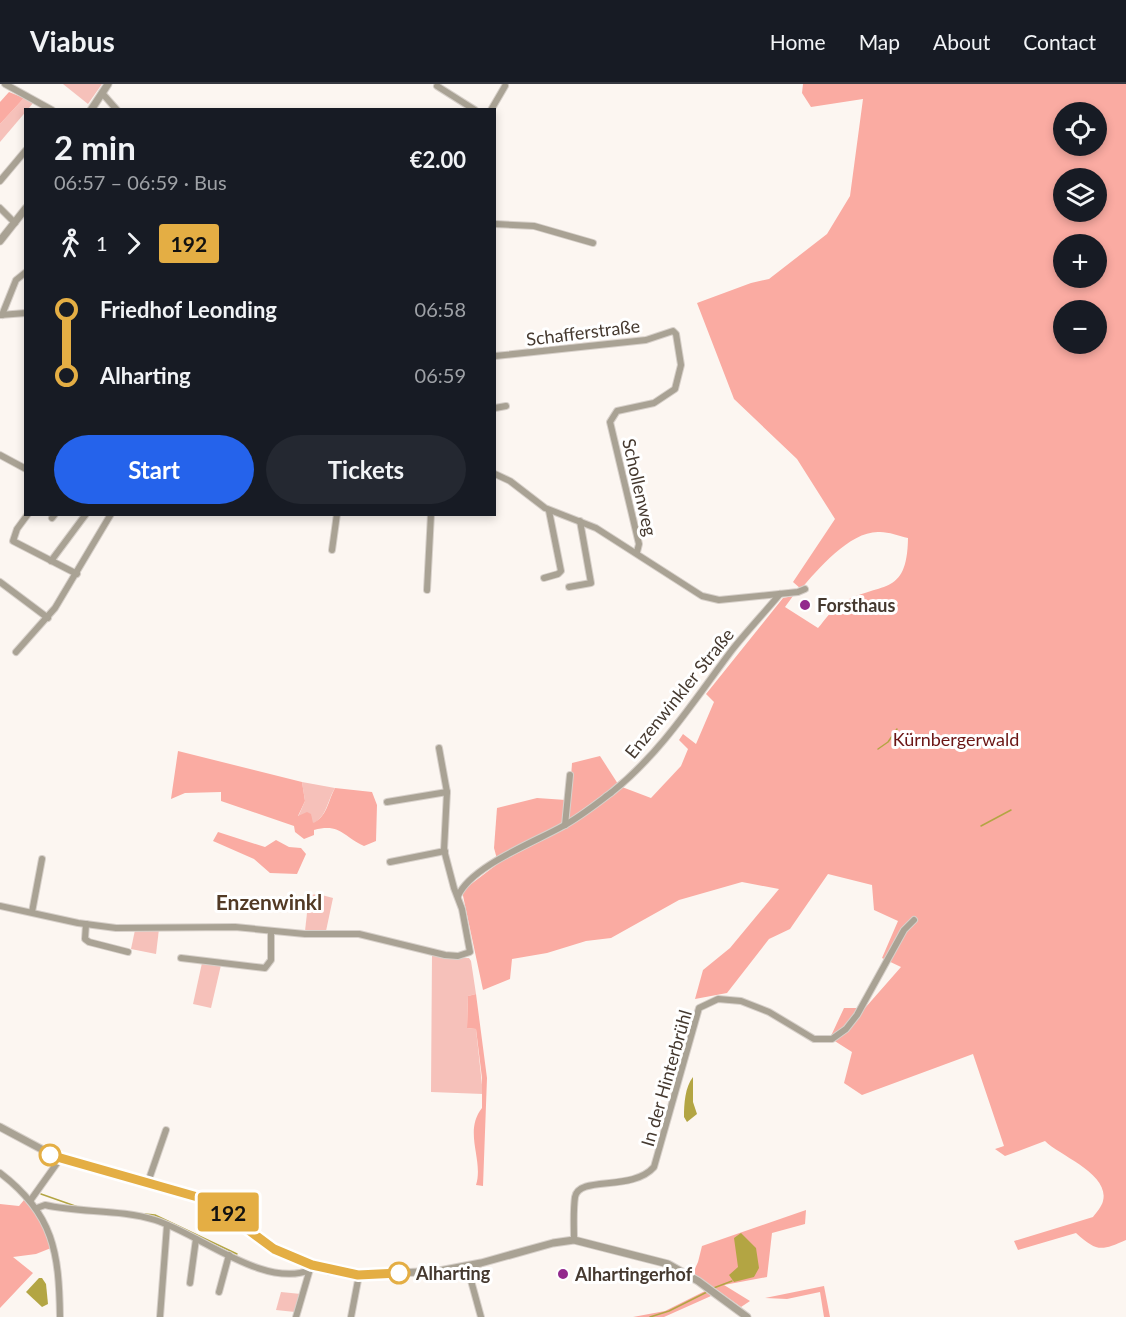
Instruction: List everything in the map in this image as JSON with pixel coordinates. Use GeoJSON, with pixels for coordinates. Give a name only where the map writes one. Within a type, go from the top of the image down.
{"type":"FeatureCollection","features":[{"type":"Feature","properties":{"kind":"street"},"geometry":{"type":"LineString","coordinates":[[5,84],[48,108]]}},
{"type":"Feature","properties":{"kind":"street"},"geometry":{"type":"LineString","coordinates":[[92,108],[108,84]]}},
{"type":"Feature","properties":{"kind":"street"},"geometry":{"type":"LineString","coordinates":[[437,86],[472,108]]}},
{"type":"Feature","properties":{"kind":"street"},"geometry":{"type":"LineString","coordinates":[[492,108],[505,86]]}},
{"type":"Feature","properties":{"kind":"street"},"geometry":{"type":"LineString","coordinates":[[102,93],[115,108]]}},
{"type":"Feature","properties":{"kind":"street"},"geometry":{"type":"LineString","coordinates":[[0,181],[24,152]]}},
{"type":"Feature","properties":{"kind":"street"},"geometry":{"type":"LineString","coordinates":[[0,208],[15,223]]}},
{"type":"Feature","properties":{"kind":"street"},"geometry":{"type":"LineString","coordinates":[[0,241],[24,211]]}},
{"type":"Feature","properties":{"kind":"street"},"geometry":{"type":"LineString","coordinates":[[496,224],[534,226],[593,243]]}},
{"type":"Feature","properties":{"kind":"street"},"geometry":{"type":"LineString","coordinates":[[24,274],[16,280],[1,315],[24,313]]}},
{"type":"Feature","properties":{"kind":"street","name":"Schafferstraße"},"geometry":{"type":"LineString","coordinates":[[496,356],[646,340],[673,331]]}},
{"type":"Feature","properties":{"kind":"street","name":"Schollenweg"},"geometry":{"type":"LineString","coordinates":[[637,552],[638,538],[610,422],[617,411],[654,403],[675,389],[681,357],[678,336],[673,331]]}},
{"type":"Feature","properties":{"kind":"street"},"geometry":{"type":"LineString","coordinates":[[496,408],[506,406]]}},
{"type":"Feature","properties":{"kind":"street"},"geometry":{"type":"LineString","coordinates":[[0,455],[24,468]]}},
{"type":"Feature","properties":{"kind":"street"},"geometry":{"type":"LineString","coordinates":[[496,474],[510,481],[549,511],[580,521],[637,552],[674,581],[702,596],[719,600],[805,589]]}},
{"type":"Feature","properties":{"kind":"street"},"geometry":{"type":"LineString","coordinates":[[544,579],[558,574],[561,568],[549,511]]}},
{"type":"Feature","properties":{"kind":"street"},"geometry":{"type":"LineString","coordinates":[[27,516],[14,533],[13,542],[77,574]]}},
{"type":"Feature","properties":{"kind":"street"},"geometry":{"type":"LineString","coordinates":[[51,561],[85,516]]}},
{"type":"Feature","properties":{"kind":"street"},"geometry":{"type":"LineString","coordinates":[[16,652],[48,618],[77,574],[108,516]]}},
{"type":"Feature","properties":{"kind":"street"},"geometry":{"type":"LineString","coordinates":[[332,550],[337,516]]}},
{"type":"Feature","properties":{"kind":"street"},"geometry":{"type":"LineString","coordinates":[[427,590],[431,516]]}},
{"type":"Feature","properties":{"kind":"street"},"geometry":{"type":"LineString","coordinates":[[569,587],[591,583],[580,521]]}},
{"type":"Feature","properties":{"kind":"street"},"geometry":{"type":"LineString","coordinates":[[0,582],[48,618]]}},
{"type":"Feature","properties":{"kind":"street","name":"Enzenwinkler Straße"},"geometry":{"type":"LineString","coordinates":[[458,896],[465,885],[497,861],[565,825],[611,792],[654,752],[734,648],[780,594]]}},
{"type":"Feature","properties":{"kind":"street"},"geometry":{"type":"LineString","coordinates":[[0,906],[86,924],[124,928],[235,927],[271,931],[359,934],[458,956],[470,952],[458,896],[445,852],[447,792],[439,748]]}},
{"type":"Feature","properties":{"kind":"street"},"geometry":{"type":"LineString","coordinates":[[565,825],[570,775]]}},
{"type":"Feature","properties":{"kind":"street"},"geometry":{"type":"LineString","coordinates":[[387,802],[447,792]]}},
{"type":"Feature","properties":{"kind":"street"},"geometry":{"type":"LineString","coordinates":[[390,862],[445,852]]}},
{"type":"Feature","properties":{"kind":"street"},"geometry":{"type":"LineString","coordinates":[[32,912],[42,859]]}},
{"type":"Feature","properties":{"kind":"street","name":"In der Hinterbrühl"},"geometry":{"type":"LineString","coordinates":[[574,1240],[575,1196],[582,1187],[628,1182],[641,1178],[654,1167],[699,1008],[718,999],[741,1001],[769,1012],[814,1039],[832,1039],[852,1023],[904,930],[914,920]]}},
{"type":"Feature","properties":{"kind":"street"},"geometry":{"type":"LineString","coordinates":[[86,924],[85,939],[89,942],[128,952]]}},
{"type":"Feature","properties":{"kind":"street"},"geometry":{"type":"LineString","coordinates":[[181,958],[265,968],[271,960],[271,931]]}},
{"type":"Feature","properties":{"kind":"street"},"geometry":{"type":"LineString","coordinates":[[0,1127],[60,1159],[208,1200],[274,1249],[311,1268]]}},
{"type":"Feature","properties":{"kind":"street"},"geometry":{"type":"LineString","coordinates":[[148,1182],[166,1130]]}},
{"type":"Feature","properties":{"kind":"street"},"geometry":{"type":"LineString","coordinates":[[30,1201],[60,1159]]}},
{"type":"Feature","properties":{"kind":"street"},"geometry":{"type":"LineString","coordinates":[[0,1173],[37,1208],[45,1222],[53,1245],[59,1282],[60,1317]]}},
{"type":"Feature","properties":{"kind":"street"},"geometry":{"type":"LineString","coordinates":[[37,1208],[45,1205],[139,1217],[167,1225],[229,1255],[271,1272],[311,1268],[358,1275],[439,1271],[574,1240],[668,1264],[706,1287],[747,1317]]}},
{"type":"Feature","properties":{"kind":"street"},"geometry":{"type":"LineString","coordinates":[[160,1317],[167,1225]]}},
{"type":"Feature","properties":{"kind":"street"},"geometry":{"type":"LineString","coordinates":[[190,1283],[196,1239]]}},
{"type":"Feature","properties":{"kind":"street"},"geometry":{"type":"LineString","coordinates":[[219,1292],[229,1255]]}},
{"type":"Feature","properties":{"kind":"street"},"geometry":{"type":"LineString","coordinates":[[467,1266],[481,1317]]}},
{"type":"Feature","properties":{"kind":"street"},"geometry":{"type":"LineString","coordinates":[[296,1317],[311,1268]]}},
{"type":"Feature","properties":{"kind":"street"},"geometry":{"type":"LineString","coordinates":[[351,1317],[358,1275]]}},
{"type":"Feature","properties":{"kind":"shaded area"},"geometry":{"type":"Polygon","coordinates":[[[63,84],[102,84],[88,104],[63,84]]]}},
{"type":"Feature","properties":{"kind":"shaded area"},"geometry":{"type":"Polygon","coordinates":[[[24,98],[34,102],[29,108],[24,108],[24,114],[0,142],[0,124],[24,98]]]}},
{"type":"Feature","properties":{"kind":"shaded area"},"geometry":{"type":"Polygon","coordinates":[[[302,782],[335,788],[324,813],[312,824],[298,817],[305,801],[302,782]]]}},
{"type":"Feature","properties":{"kind":"shaded area"},"geometry":{"type":"Polygon","coordinates":[[[318,894],[333,898],[326,931],[305,931],[309,895],[318,894]]]}},
{"type":"Feature","properties":{"kind":"shaded area"},"geometry":{"type":"Polygon","coordinates":[[[159,929],[156,954],[131,949],[135,930],[159,929]]]}},
{"type":"Feature","properties":{"kind":"shaded area"},"geometry":{"type":"Polygon","coordinates":[[[432,954],[452,958],[469,958],[471,961],[476,994],[468,996],[467,1028],[476,1029],[483,1094],[431,1092],[432,954]]]}},
{"type":"Feature","properties":{"kind":"shaded area"},"geometry":{"type":"Polygon","coordinates":[[[202,963],[221,965],[211,1008],[193,1004],[202,963]]]}},
{"type":"Feature","properties":{"kind":"shaded area"},"geometry":{"type":"Polygon","coordinates":[[[693,1077],[693,1102],[697,1114],[687,1122],[684,1117],[685,1101],[688,1086],[693,1077]]]}},
{"type":"Feature","properties":{"kind":"shaded area"},"geometry":{"type":"Polygon","coordinates":[[[741,1233],[756,1248],[759,1268],[754,1277],[734,1282],[729,1275],[738,1267],[734,1238],[741,1233]]]}},
{"type":"Feature","properties":{"kind":"shaded area"},"geometry":{"type":"Polygon","coordinates":[[[39,1278],[42,1278],[46,1284],[48,1304],[42,1307],[26,1292],[39,1278]]]}},
{"type":"Feature","properties":{"kind":"shaded area"},"geometry":{"type":"Polygon","coordinates":[[[281,1292],[301,1294],[295,1312],[276,1310],[281,1292]]]}},
{"type":"Feature","properties":{"kind":"green space","name":"Kürnbergerwald"},"geometry":{"type":"Polygon","coordinates":[[[803,84],[1126,84],[1126,1240],[1105,1248],[1089,1244],[1076,1233],[1018,1250],[1014,1241],[1093,1217],[1103,1201],[1103,1191],[1092,1174],[1045,1141],[1005,1156],[995,1149],[1004,1146],[973,1054],[862,1095],[844,1083],[852,1052],[830,1038],[844,1008],[865,1008],[901,967],[882,958],[898,921],[874,910],[872,885],[828,874],[790,929],[769,939],[727,993],[695,999],[703,970],[730,948],[779,889],[742,882],[679,900],[611,938],[586,941],[547,953],[512,959],[510,979],[483,990],[462,891],[500,862],[567,828],[622,787],[651,798],[681,766],[688,749],[679,740],[683,734],[696,744],[714,702],[706,694],[783,598],[793,596],[785,607],[818,628],[840,604],[889,585],[903,571],[908,538],[883,532],[869,533],[858,537],[836,552],[801,589],[793,582],[835,519],[797,459],[734,399],[697,303],[751,283],[769,279],[827,234],[850,196],[863,99],[811,107],[802,93],[803,84]]]}},
{"type":"Feature","properties":{"kind":"green space"},"geometry":{"type":"Polygon","coordinates":[[[9,92],[24,98],[0,124],[0,102],[9,92]]]}},
{"type":"Feature","properties":{"kind":"green space"},"geometry":{"type":"Polygon","coordinates":[[[178,751],[302,782],[305,801],[298,816],[307,812],[311,814],[313,823],[324,813],[335,788],[372,792],[377,805],[376,841],[364,846],[330,828],[314,830],[314,835],[304,839],[295,832],[294,826],[221,801],[221,792],[185,793],[171,799],[178,751]]]}},
{"type":"Feature","properties":{"kind":"green space"},"geometry":{"type":"Polygon","coordinates":[[[600,756],[618,784],[568,820],[572,763],[600,756]]]}},
{"type":"Feature","properties":{"kind":"green space"},"geometry":{"type":"Polygon","coordinates":[[[537,798],[566,800],[564,824],[497,859],[494,848],[497,808],[537,798]]]}},
{"type":"Feature","properties":{"kind":"green space"},"geometry":{"type":"Polygon","coordinates":[[[218,832],[265,847],[276,840],[289,847],[301,848],[306,854],[297,874],[270,873],[254,859],[213,841],[218,832]]]}},
{"type":"Feature","properties":{"kind":"green space"},"geometry":{"type":"Polygon","coordinates":[[[476,994],[487,1078],[483,1186],[476,1185],[478,1166],[474,1136],[474,1127],[482,1108],[482,1078],[476,1029],[467,1028],[468,996],[476,994]]]}},
{"type":"Feature","properties":{"kind":"green space"},"geometry":{"type":"Polygon","coordinates":[[[24,1200],[42,1221],[51,1248],[36,1254],[13,1257],[33,1273],[0,1308],[0,1204],[19,1206],[24,1200]]]}},
{"type":"Feature","properties":{"kind":"green space"},"geometry":{"type":"Polygon","coordinates":[[[806,1210],[805,1224],[772,1233],[767,1277],[724,1285],[750,1301],[741,1307],[693,1273],[702,1246],[806,1210]]]}},
{"type":"Feature","properties":{"kind":"green space"},"geometry":{"type":"Polygon","coordinates":[[[824,1286],[830,1317],[824,1317],[820,1292],[787,1299],[765,1298],[824,1286]]]}},
{"type":"Feature","properties":{"kind":"green space"},"geometry":{"type":"Polygon","coordinates":[[[705,1291],[711,1296],[664,1317],[633,1317],[665,1311],[705,1291]]]}},
{"type":"Feature","properties":{"kind":"waterway"},"geometry":{"type":"LineString","coordinates":[[878,749],[888,742],[897,729]]}},
{"type":"Feature","properties":{"kind":"waterway"},"geometry":{"type":"LineString","coordinates":[[981,826],[1011,810]]}},
{"type":"Feature","properties":{"kind":"waterway"},"geometry":{"type":"LineString","coordinates":[[41,1194],[78,1207]]}},
{"type":"Feature","properties":{"kind":"waterway"},"geometry":{"type":"LineString","coordinates":[[145,1214],[155,1215],[237,1254]]}},
{"type":"Feature","properties":{"kind":"waterway"},"geometry":{"type":"LineString","coordinates":[[711,1289],[732,1281]]}},
{"type":"Feature","properties":{"kind":"waterway"},"geometry":{"type":"LineString","coordinates":[[650,1317],[669,1311],[707,1292]]}},
{"type":"Feature","properties":{"kind":"bus line","name":"192"},"geometry":{"type":"LineString","coordinates":[[50,1155],[79,1165],[187,1192],[208,1200],[225,1210],[274,1249],[322,1269],[358,1275],[399,1273]]}},
{"type":"Feature","properties":{"kind":"place","name":"Forsthaus"},"geometry":{"type":"Point","coordinates":[805,605]}},
{"type":"Feature","properties":{"kind":"place","name":"Alharting"},"geometry":{"type":"Point","coordinates":[399,1273]}},
{"type":"Feature","properties":{"kind":"place","name":"Alhartingerhof"},"geometry":{"type":"Point","coordinates":[563,1274]}},
{"type":"Feature","properties":{"kind":"district","name":"Enzenwinkl"},"geometry":{"type":"Point","coordinates":[269,901]}}]}
